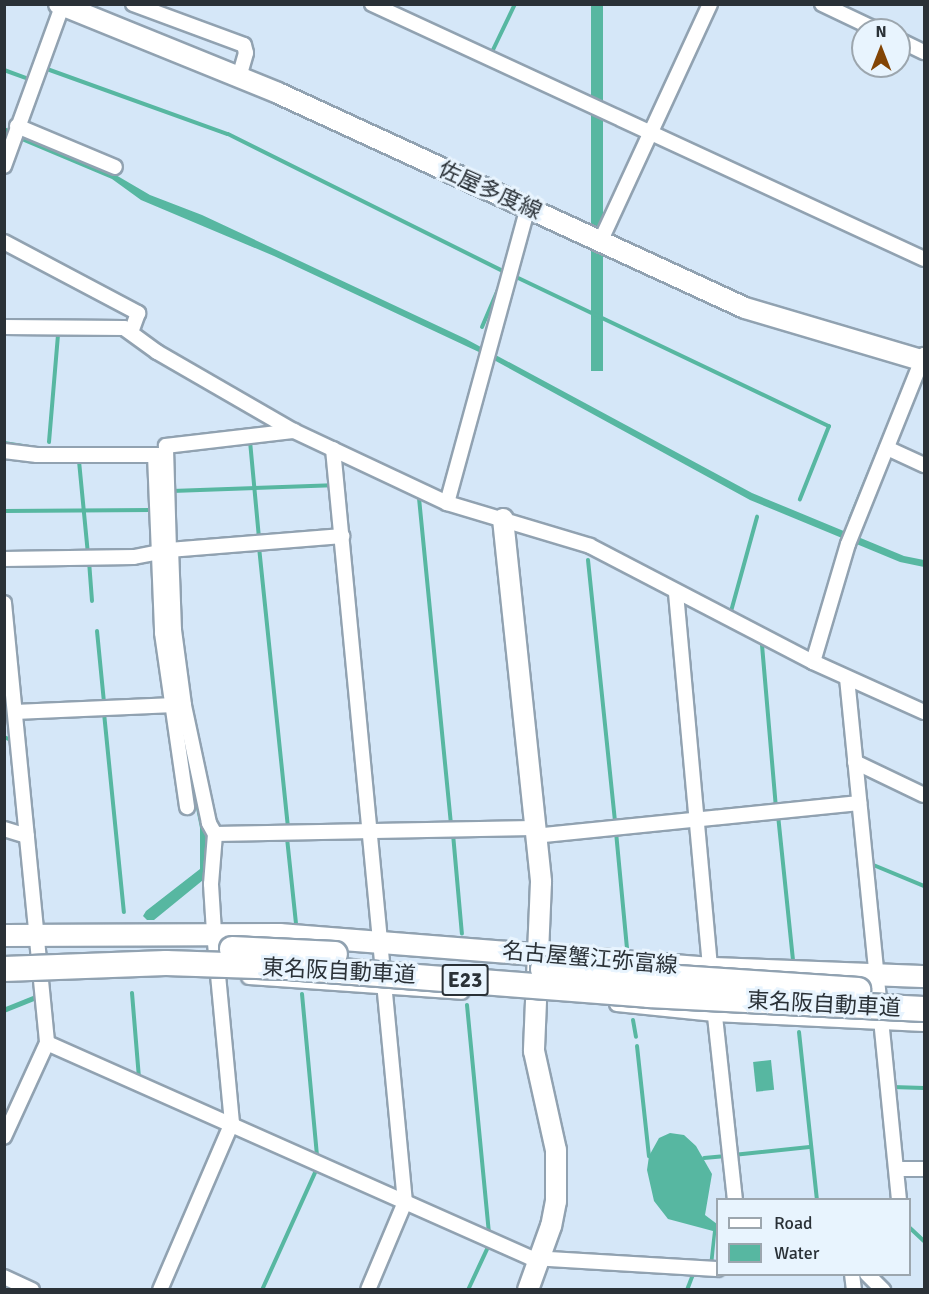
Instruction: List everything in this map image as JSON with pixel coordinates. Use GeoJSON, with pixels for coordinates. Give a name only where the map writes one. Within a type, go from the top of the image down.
{"type":"FeatureCollection","features":[{"type":"Feature","properties":{"kind":"highway","name":"東名阪自動車道"},"geometry":{"type":"LineString","coordinates":[[4,953],[166,947],[286,950],[650,978],[924,992]]}},
{"type":"Feature","properties":{"kind":"highway","name":"東名阪自動車道"},"geometry":{"type":"LineString","coordinates":[[4,969],[166,963],[286,967],[648,994],[924,1009]]}},
{"type":"Feature","properties":{"kind":"main road","name":"佐屋多度線"},"geometry":{"type":"LineString","coordinates":[[61,5],[239,77],[601,240],[745,308],[924,358]]}},
{"type":"Feature","properties":{"kind":"main road"},"geometry":{"type":"LineString","coordinates":[[503,519],[541,882],[540,954],[534,1051],[552,1125],[556,1173],[556,1201],[542,1257],[528,1290]]}},
{"type":"Feature","properties":{"kind":"main road","name":"名古屋蟹江弥富線"},"geometry":{"type":"LineString","coordinates":[[4,935],[214,932],[377,939],[711,968],[924,976]]}},
{"type":"Feature","properties":{"kind":"street"},"geometry":{"type":"LineString","coordinates":[[133,4],[244,45],[246,53],[239,77]]}},
{"type":"Feature","properties":{"kind":"street"},"geometry":{"type":"LineString","coordinates":[[372,4],[924,259]]}},
{"type":"Feature","properties":{"kind":"street"},"geometry":{"type":"LineString","coordinates":[[601,240],[710,4]]}},
{"type":"Feature","properties":{"kind":"street"},"geometry":{"type":"LineString","coordinates":[[822,4],[852,18]]}},
{"type":"Feature","properties":{"kind":"street"},"geometry":{"type":"LineString","coordinates":[[4,166],[13,128],[61,5]]}},
{"type":"Feature","properties":{"kind":"street"},"geometry":{"type":"LineString","coordinates":[[13,128],[115,167]]}},
{"type":"Feature","properties":{"kind":"street"},"geometry":{"type":"LineString","coordinates":[[447,502],[528,207]]}},
{"type":"Feature","properties":{"kind":"street"},"geometry":{"type":"LineString","coordinates":[[4,242],[138,313],[131,332]]}},
{"type":"Feature","properties":{"kind":"street"},"geometry":{"type":"LineString","coordinates":[[4,327],[124,328],[294,432],[447,502],[590,546],[676,593],[813,662],[924,712]]}},
{"type":"Feature","properties":{"kind":"street"},"geometry":{"type":"LineString","coordinates":[[813,662],[850,538],[924,358]]}},
{"type":"Feature","properties":{"kind":"street"},"geometry":{"type":"LineString","coordinates":[[187,807],[177,705],[174,630],[165,551],[161,455],[166,446],[294,432]]}},
{"type":"Feature","properties":{"kind":"street"},"geometry":{"type":"LineString","coordinates":[[887,448],[924,465]]}},
{"type":"Feature","properties":{"kind":"street"},"geometry":{"type":"LineString","coordinates":[[333,449],[377,939],[405,1202],[368,1290]]}},
{"type":"Feature","properties":{"kind":"street"},"geometry":{"type":"LineString","coordinates":[[4,451],[37,455],[161,455]]}},
{"type":"Feature","properties":{"kind":"street"},"geometry":{"type":"LineString","coordinates":[[4,559],[134,557],[165,551],[342,536]]}},
{"type":"Feature","properties":{"kind":"street"},"geometry":{"type":"LineString","coordinates":[[676,593],[714,1014],[735,1198]]}},
{"type":"Feature","properties":{"kind":"street"},"geometry":{"type":"LineString","coordinates":[[4,603],[36,934],[43,977],[47,1043],[4,1137]]}},
{"type":"Feature","properties":{"kind":"street"},"geometry":{"type":"LineString","coordinates":[[847,678],[899,1198]]}},
{"type":"Feature","properties":{"kind":"street"},"geometry":{"type":"LineString","coordinates":[[16,712],[177,705]]}},
{"type":"Feature","properties":{"kind":"street"},"geometry":{"type":"LineString","coordinates":[[160,1290],[232,1123],[211,884],[215,834],[209,823],[177,705]]}},
{"type":"Feature","properties":{"kind":"street"},"geometry":{"type":"LineString","coordinates":[[855,762],[924,795]]}},
{"type":"Feature","properties":{"kind":"street"},"geometry":{"type":"LineString","coordinates":[[215,834],[369,831],[534,832],[697,820],[859,802]]}},
{"type":"Feature","properties":{"kind":"street"},"geometry":{"type":"LineString","coordinates":[[4,829],[27,836]]}},
{"type":"Feature","properties":{"kind":"street"},"geometry":{"type":"LineString","coordinates":[[4,980],[43,977],[218,974],[383,988],[537,996],[714,1014],[881,1024],[924,1024]]}},
{"type":"Feature","properties":{"kind":"street"},"geometry":{"type":"LineString","coordinates":[[47,1043],[232,1123],[531,1258],[716,1269]]}},
{"type":"Feature","properties":{"kind":"street"},"geometry":{"type":"LineString","coordinates":[[897,1169],[924,1169]]}},
{"type":"Feature","properties":{"kind":"street"},"geometry":{"type":"LineString","coordinates":[[868,1276],[883,1290]]}},
{"type":"Feature","properties":{"kind":"street"},"geometry":{"type":"LineString","coordinates":[[4,1277],[32,1290]]}},
{"type":"Feature","properties":{"kind":"water"},"geometry":{"type":"Polygon","coordinates":[[[591,5],[603,5],[603,371],[591,371],[591,5]]]}},
{"type":"Feature","properties":{"kind":"water"},"geometry":{"type":"Polygon","coordinates":[[[4,127],[109,171],[150,195],[202,215],[466,339],[752,493],[904,556],[924,560],[924,567],[900,562],[750,500],[481,353],[274,256],[141,200],[112,179],[5,134],[4,127]]]}},
{"type":"Feature","properties":{"kind":"water"},"geometry":{"type":"Polygon","coordinates":[[[159,439],[171,630],[210,840],[208,876],[154,920],[147,920],[143,916],[146,911],[200,869],[200,828],[175,703],[163,546],[159,439]]]}},
{"type":"Feature","properties":{"kind":"water"},"geometry":{"type":"Polygon","coordinates":[[[38,994],[40,999],[4,1013],[4,1008],[38,994]]]}},
{"type":"Feature","properties":{"kind":"water"},"geometry":{"type":"Polygon","coordinates":[[[771,1060],[774,1090],[756,1092],[753,1062],[771,1060]]]}},
{"type":"Feature","properties":{"kind":"water"},"geometry":{"type":"Polygon","coordinates":[[[670,1133],[684,1135],[696,1146],[712,1174],[705,1215],[716,1223],[713,1266],[709,1266],[713,1231],[668,1219],[654,1201],[647,1170],[649,1156],[659,1138],[670,1133]]]}},
{"type":"Feature","properties":{"kind":"waterway"},"geometry":{"type":"LineString","coordinates":[[491,54],[515,4]]}},
{"type":"Feature","properties":{"kind":"waterway"},"geometry":{"type":"LineString","coordinates":[[47,69],[228,134],[505,272]]}},
{"type":"Feature","properties":{"kind":"waterway"},"geometry":{"type":"LineString","coordinates":[[4,70],[26,78]]}},
{"type":"Feature","properties":{"kind":"waterway"},"geometry":{"type":"LineString","coordinates":[[514,276],[829,426],[800,499]]}},
{"type":"Feature","properties":{"kind":"waterway"},"geometry":{"type":"LineString","coordinates":[[482,327],[502,280]]}},
{"type":"Feature","properties":{"kind":"waterway"},"geometry":{"type":"LineString","coordinates":[[49,442],[58,334]]}},
{"type":"Feature","properties":{"kind":"waterway"},"geometry":{"type":"LineString","coordinates":[[850,519],[895,409]]}},
{"type":"Feature","properties":{"kind":"waterway"},"geometry":{"type":"LineString","coordinates":[[250,441],[259,538]]}},
{"type":"Feature","properties":{"kind":"waterway"},"geometry":{"type":"LineString","coordinates":[[4,443],[36,448]]}},
{"type":"Feature","properties":{"kind":"waterway"},"geometry":{"type":"LineString","coordinates":[[79,461],[88,555]]}},
{"type":"Feature","properties":{"kind":"waterway"},"geometry":{"type":"LineString","coordinates":[[172,491],[332,485]]}},
{"type":"Feature","properties":{"kind":"waterway"},"geometry":{"type":"LineString","coordinates":[[419,498],[451,825]]}},
{"type":"Feature","properties":{"kind":"waterway"},"geometry":{"type":"LineString","coordinates":[[4,511],[151,510]]}},
{"type":"Feature","properties":{"kind":"waterway"},"geometry":{"type":"LineString","coordinates":[[730,615],[757,517]]}},
{"type":"Feature","properties":{"kind":"waterway"},"geometry":{"type":"LineString","coordinates":[[259,547],[288,829]]}},
{"type":"Feature","properties":{"kind":"waterway"},"geometry":{"type":"LineString","coordinates":[[588,560],[615,823]]}},
{"type":"Feature","properties":{"kind":"waterway"},"geometry":{"type":"LineString","coordinates":[[89,561],[92,601]]}},
{"type":"Feature","properties":{"kind":"waterway"},"geometry":{"type":"LineString","coordinates":[[97,631],[104,703]]}},
{"type":"Feature","properties":{"kind":"waterway"},"geometry":{"type":"LineString","coordinates":[[762,645],[776,807]]}},
{"type":"Feature","properties":{"kind":"waterway"},"geometry":{"type":"LineString","coordinates":[[4,682],[7,705]]}},
{"type":"Feature","properties":{"kind":"waterway"},"geometry":{"type":"LineString","coordinates":[[104,713],[124,912]]}},
{"type":"Feature","properties":{"kind":"waterway"},"geometry":{"type":"LineString","coordinates":[[4,737],[11,740]]}},
{"type":"Feature","properties":{"kind":"waterway"},"geometry":{"type":"LineString","coordinates":[[778,815],[793,961]]}},
{"type":"Feature","properties":{"kind":"waterway"},"geometry":{"type":"LineString","coordinates":[[616,832],[627,948]]}},
{"type":"Feature","properties":{"kind":"waterway"},"geometry":{"type":"LineString","coordinates":[[453,834],[462,934]]}},
{"type":"Feature","properties":{"kind":"waterway"},"geometry":{"type":"LineString","coordinates":[[287,838],[296,924]]}},
{"type":"Feature","properties":{"kind":"waterway"},"geometry":{"type":"LineString","coordinates":[[871,864],[924,886]]}},
{"type":"Feature","properties":{"kind":"waterway"},"geometry":{"type":"LineString","coordinates":[[132,993],[139,1078]]}},
{"type":"Feature","properties":{"kind":"waterway"},"geometry":{"type":"LineString","coordinates":[[302,994],[317,1157]]}},
{"type":"Feature","properties":{"kind":"waterway"},"geometry":{"type":"LineString","coordinates":[[467,1005],[489,1234]]}},
{"type":"Feature","properties":{"kind":"waterway"},"geometry":{"type":"LineString","coordinates":[[633,1020],[636,1037]]}},
{"type":"Feature","properties":{"kind":"waterway"},"geometry":{"type":"LineString","coordinates":[[799,1032],[817,1198]]}},
{"type":"Feature","properties":{"kind":"waterway"},"geometry":{"type":"LineString","coordinates":[[637,1046],[649,1156]]}},
{"type":"Feature","properties":{"kind":"waterway"},"geometry":{"type":"LineString","coordinates":[[892,1087],[924,1088]]}},
{"type":"Feature","properties":{"kind":"waterway"},"geometry":{"type":"LineString","coordinates":[[733,1155],[810,1147]]}},
{"type":"Feature","properties":{"kind":"waterway"},"geometry":{"type":"LineString","coordinates":[[704,1158],[726,1156]]}},
{"type":"Feature","properties":{"kind":"waterway"},"geometry":{"type":"LineString","coordinates":[[262,1290],[317,1168]]}},
{"type":"Feature","properties":{"kind":"waterway"},"geometry":{"type":"LineString","coordinates":[[911,1229],[924,1241]]}},
{"type":"Feature","properties":{"kind":"waterway"},"geometry":{"type":"LineString","coordinates":[[468,1290],[489,1245]]}},
{"type":"Feature","properties":{"kind":"waterway"},"geometry":{"type":"LineString","coordinates":[[687,1290],[693,1274]]}}]}
